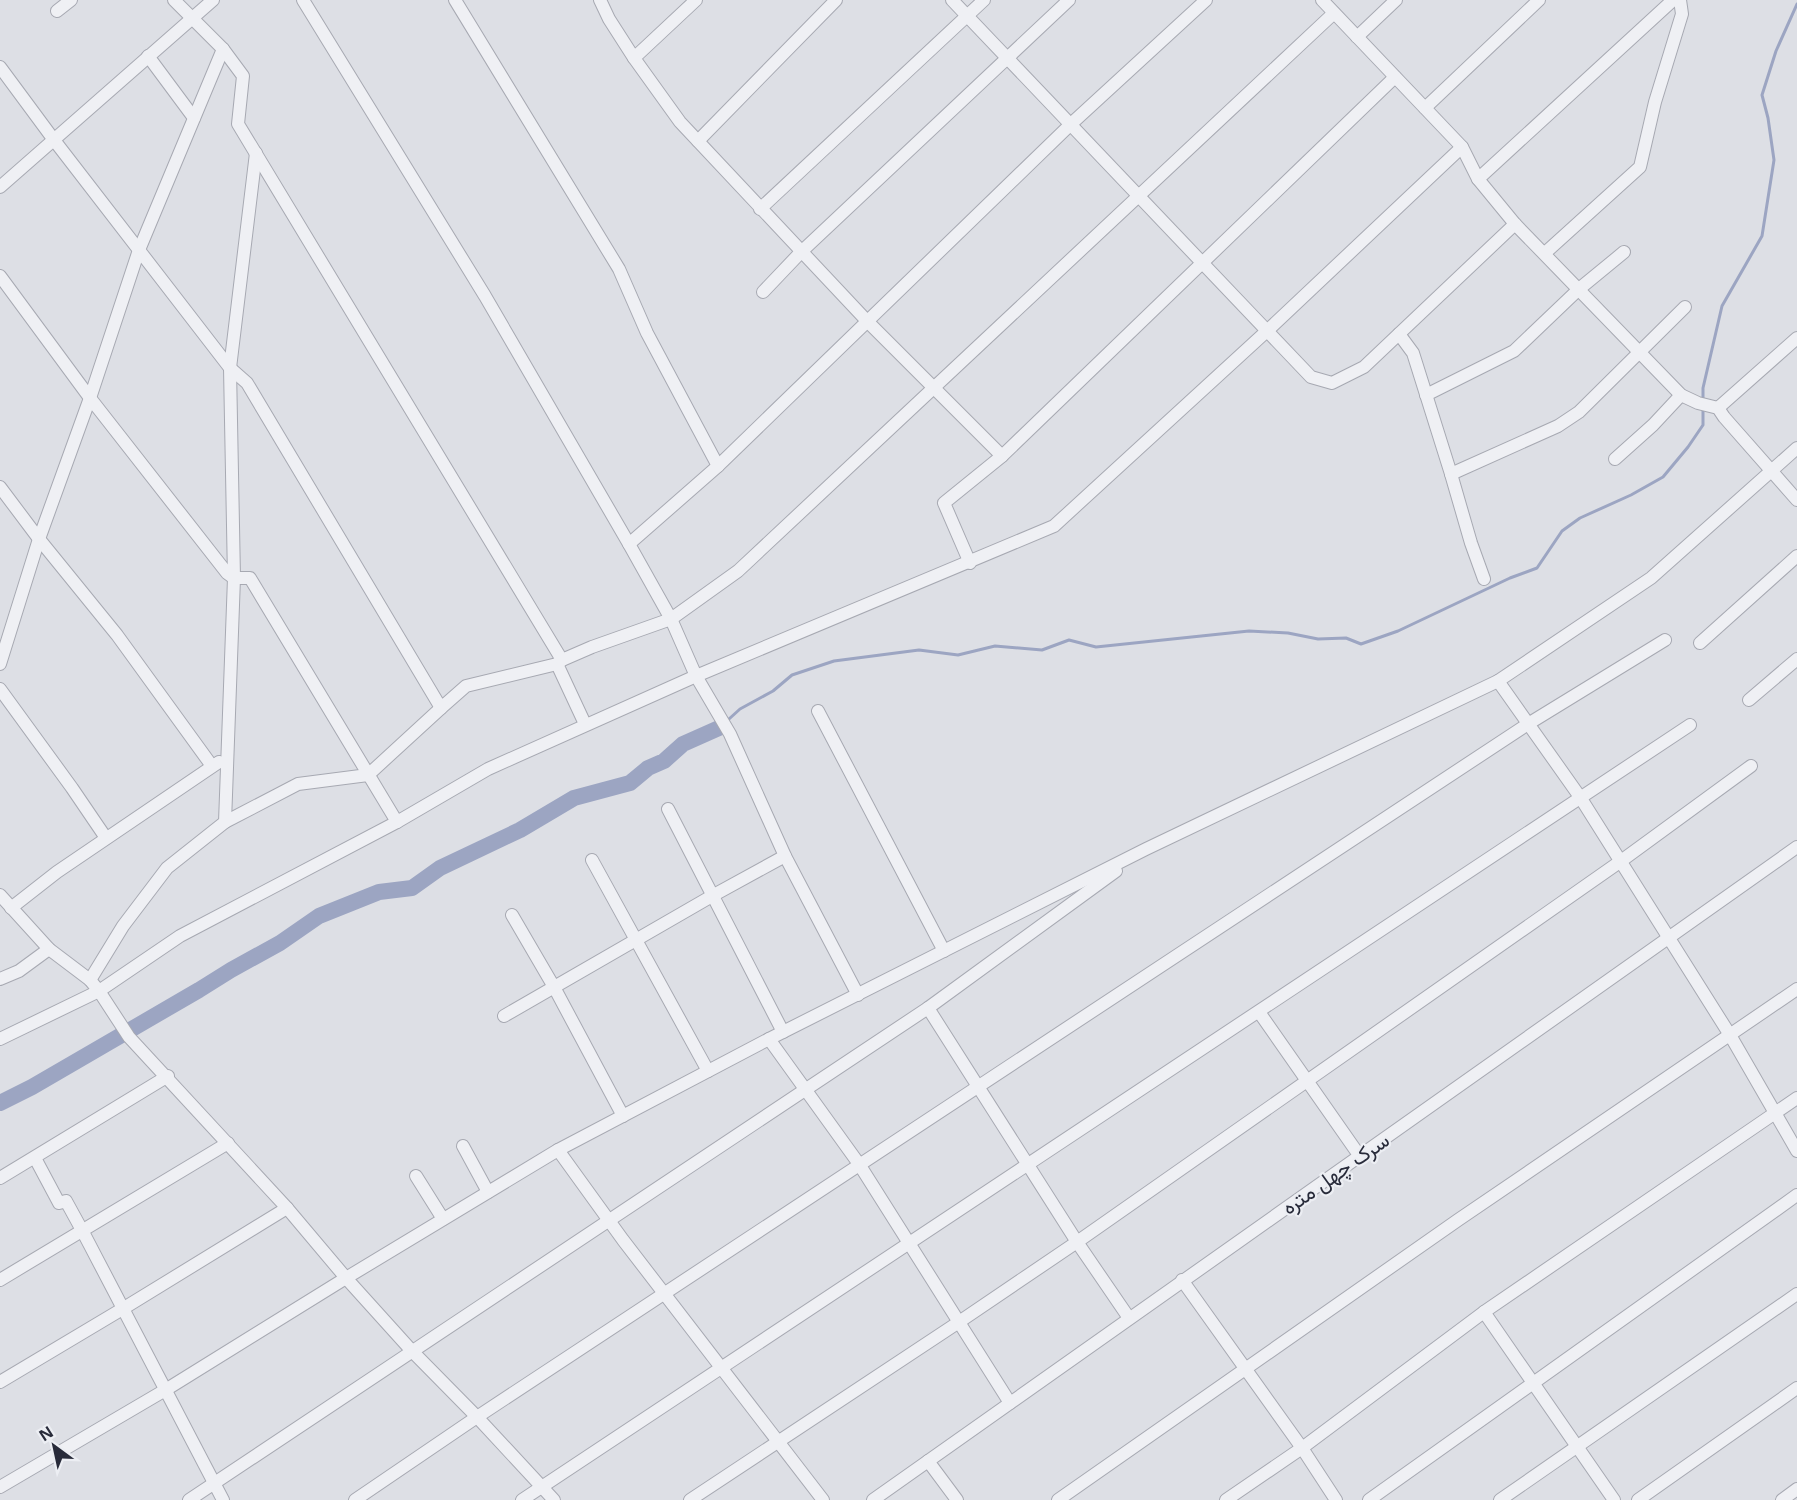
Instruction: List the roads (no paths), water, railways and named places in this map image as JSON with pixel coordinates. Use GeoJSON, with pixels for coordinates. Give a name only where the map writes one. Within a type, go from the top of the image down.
{"type":"FeatureCollection","features":[{"type":"Feature","properties":{"kind":"street"},"geometry":{"type":"LineString","coordinates":[[57,11],[71,0]]}},
{"type":"Feature","properties":{"kind":"street"},"geometry":{"type":"LineString","coordinates":[[174,0],[223,49],[243,76],[238,124],[560,662],[585,724]]}},
{"type":"Feature","properties":{"kind":"street"},"geometry":{"type":"LineString","coordinates":[[0,187],[213,0]]}},
{"type":"Feature","properties":{"kind":"street"},"geometry":{"type":"LineString","coordinates":[[303,0],[485,296],[671,619],[696,676],[730,734],[786,856],[858,994]]}},
{"type":"Feature","properties":{"kind":"street"},"geometry":{"type":"LineString","coordinates":[[455,0],[619,269],[647,333],[718,466]]}},
{"type":"Feature","properties":{"kind":"street"},"geometry":{"type":"LineString","coordinates":[[600,0],[609,19],[634,58],[680,122],[867,321],[1002,456]]}},
{"type":"Feature","properties":{"kind":"street"},"geometry":{"type":"LineString","coordinates":[[634,58],[696,0]]}},
{"type":"Feature","properties":{"kind":"street"},"geometry":{"type":"LineString","coordinates":[[698,141],[836,0]]}},
{"type":"Feature","properties":{"kind":"street"},"geometry":{"type":"LineString","coordinates":[[952,0],[1311,377],[1332,383],[1364,367],[1515,224]]}},
{"type":"Feature","properties":{"kind":"street"},"geometry":{"type":"LineString","coordinates":[[760,209],[984,0]]}},
{"type":"Feature","properties":{"kind":"street"},"geometry":{"type":"LineString","coordinates":[[763,292],[801,252],[1069,0]]}},
{"type":"Feature","properties":{"kind":"street"},"geometry":{"type":"LineString","coordinates":[[629,544],[718,466],[1071,124],[1206,0]]}},
{"type":"Feature","properties":{"kind":"street"},"geometry":{"type":"LineString","coordinates":[[1322,0],[1462,147],[1478,179],[1515,224],[1681,395],[1708,406],[1724,417],[1797,500]]}},
{"type":"Feature","properties":{"kind":"street"},"geometry":{"type":"LineString","coordinates":[[1357,37],[1396,0]]}},
{"type":"Feature","properties":{"kind":"street"},"geometry":{"type":"LineString","coordinates":[[1425,108],[1539,0]]}},
{"type":"Feature","properties":{"kind":"street"},"geometry":{"type":"LineString","coordinates":[[1478,179],[1673,0]]}},
{"type":"Feature","properties":{"kind":"street"},"geometry":{"type":"LineString","coordinates":[[1545,253],[1640,167],[1655,102],[1682,14],[1680,0]]}},
{"type":"Feature","properties":{"kind":"street"},"geometry":{"type":"LineString","coordinates":[[90,980],[123,926],[167,868],[225,822],[298,784],[368,775],[466,686],[560,662],[592,647],[671,619],[738,571],[1334,13]]}},
{"type":"Feature","properties":{"kind":"street"},"geometry":{"type":"LineString","coordinates":[[0,664],[39,539],[90,398],[139,250],[223,49]]}},
{"type":"Feature","properties":{"kind":"street"},"geometry":{"type":"LineString","coordinates":[[148,56],[194,118]]}},
{"type":"Feature","properties":{"kind":"street"},"geometry":{"type":"LineString","coordinates":[[0,67],[230,368],[247,383],[441,708]]}},
{"type":"Feature","properties":{"kind":"street"},"geometry":{"type":"LineString","coordinates":[[970,563],[944,503],[1002,456],[1395,77]]}},
{"type":"Feature","properties":{"kind":"street"},"geometry":{"type":"LineString","coordinates":[[0,1039],[99,991],[180,936],[397,822],[488,769],[696,676],[1054,526],[1268,330],[1462,147]]}},
{"type":"Feature","properties":{"kind":"street"},"geometry":{"type":"LineString","coordinates":[[225,822],[234,578],[230,368],[256,153]]}},
{"type":"Feature","properties":{"kind":"street"},"geometry":{"type":"LineString","coordinates":[[1426,394],[1514,351],[1579,289],[1624,252]]}},
{"type":"Feature","properties":{"kind":"street"},"geometry":{"type":"LineString","coordinates":[[0,276],[90,398],[227,573],[234,578],[250,578],[311,675],[397,822]]}},
{"type":"Feature","properties":{"kind":"street"},"geometry":{"type":"LineString","coordinates":[[1451,474],[1558,426],[1579,412],[1685,307]]}},
{"type":"Feature","properties":{"kind":"street"},"geometry":{"type":"LineString","coordinates":[[1399,334],[1413,353],[1464,522],[1484,579]]}},
{"type":"Feature","properties":{"kind":"street"},"geometry":{"type":"LineString","coordinates":[[1708,406],[1797,338]]}},
{"type":"Feature","properties":{"kind":"street"},"geometry":{"type":"LineString","coordinates":[[1615,459],[1653,425],[1681,395]]}},
{"type":"Feature","properties":{"kind":"street"},"geometry":{"type":"LineString","coordinates":[[0,1487],[167,1389],[558,1150],[769,1039],[1146,849],[1498,681],[1651,578],[1797,448]]}},
{"type":"Feature","properties":{"kind":"street"},"geometry":{"type":"LineString","coordinates":[[0,487],[117,635],[212,766]]}},
{"type":"Feature","properties":{"kind":"street"},"geometry":{"type":"LineString","coordinates":[[1700,643],[1797,556]]}},
{"type":"Feature","properties":{"kind":"street"},"geometry":{"type":"LineString","coordinates":[[356,1500],[477,1417],[859,1164],[978,1088],[1528,724],[1665,640]]}},
{"type":"Feature","properties":{"kind":"street"},"geometry":{"type":"LineString","coordinates":[[1749,700],[1797,659]]}},
{"type":"Feature","properties":{"kind":"street"},"geometry":{"type":"LineString","coordinates":[[1498,681],[1581,797],[1730,1035],[1797,1151]]}},
{"type":"Feature","properties":{"kind":"street"},"geometry":{"type":"LineString","coordinates":[[0,689],[106,838]]}},
{"type":"Feature","properties":{"kind":"street"},"geometry":{"type":"LineString","coordinates":[[818,711],[944,951]]}},
{"type":"Feature","properties":{"kind":"street"},"geometry":{"type":"LineString","coordinates":[[522,1500],[1690,725]]}},
{"type":"Feature","properties":{"kind":"street"},"geometry":{"type":"LineString","coordinates":[[11,908],[57,872],[226,757]]}},
{"type":"Feature","properties":{"kind":"street"},"geometry":{"type":"LineString","coordinates":[[690,1500],[1077,1242],[1621,861],[1750,766]]}},
{"type":"Feature","properties":{"kind":"street"},"geometry":{"type":"LineString","coordinates":[[668,809],[783,1032]]}},
{"type":"Feature","properties":{"kind":"street","name":"سرک چهل متره"},"geometry":{"type":"LineString","coordinates":[[873,1500],[1797,847]]}},
{"type":"Feature","properties":{"kind":"street"},"geometry":{"type":"LineString","coordinates":[[189,1500],[411,1350],[928,1008],[1146,849]]}},
{"type":"Feature","properties":{"kind":"street"},"geometry":{"type":"LineString","coordinates":[[504,1016],[786,856]]}},
{"type":"Feature","properties":{"kind":"street"},"geometry":{"type":"LineString","coordinates":[[592,860],[708,1071]]}},
{"type":"Feature","properties":{"kind":"street"},"geometry":{"type":"LineString","coordinates":[[0,895],[49,949],[90,980],[125,1032],[287,1208],[411,1350],[554,1500]]}},
{"type":"Feature","properties":{"kind":"street"},"geometry":{"type":"LineString","coordinates":[[512,915],[554,987],[623,1116]]}},
{"type":"Feature","properties":{"kind":"street"},"geometry":{"type":"LineString","coordinates":[[0,979],[19,971],[49,949]]}},
{"type":"Feature","properties":{"kind":"street"},"geometry":{"type":"LineString","coordinates":[[1058,1500],[1458,1220],[1797,989]]}},
{"type":"Feature","properties":{"kind":"street"},"geometry":{"type":"LineString","coordinates":[[928,1008],[1077,1242],[1129,1318]]}},
{"type":"Feature","properties":{"kind":"street"},"geometry":{"type":"LineString","coordinates":[[1259,1012],[1359,1155]]}},
{"type":"Feature","properties":{"kind":"street"},"geometry":{"type":"LineString","coordinates":[[769,1039],[859,1164],[1010,1403]]}},
{"type":"Feature","properties":{"kind":"street"},"geometry":{"type":"LineString","coordinates":[[0,1178],[168,1077]]}},
{"type":"Feature","properties":{"kind":"street"},"geometry":{"type":"LineString","coordinates":[[1226,1500],[1302,1448],[1484,1312],[1797,1098]]}},
{"type":"Feature","properties":{"kind":"street"},"geometry":{"type":"LineString","coordinates":[[0,1280],[228,1143]]}},
{"type":"Feature","properties":{"kind":"street"},"geometry":{"type":"LineString","coordinates":[[463,1146],[488,1192]]}},
{"type":"Feature","properties":{"kind":"street"},"geometry":{"type":"LineString","coordinates":[[558,1150],[823,1500]]}},
{"type":"Feature","properties":{"kind":"street"},"geometry":{"type":"LineString","coordinates":[[35,1158],[59,1203],[66,1201],[224,1500]]}},
{"type":"Feature","properties":{"kind":"street"},"geometry":{"type":"LineString","coordinates":[[416,1176],[443,1219]]}},
{"type":"Feature","properties":{"kind":"street"},"geometry":{"type":"LineString","coordinates":[[1369,1500],[1797,1195]]}},
{"type":"Feature","properties":{"kind":"street"},"geometry":{"type":"LineString","coordinates":[[0,1382],[287,1208]]}},
{"type":"Feature","properties":{"kind":"street"},"geometry":{"type":"LineString","coordinates":[[1182,1280],[1246,1368],[1336,1500]]}},
{"type":"Feature","properties":{"kind":"street"},"geometry":{"type":"LineString","coordinates":[[1500,1500],[1797,1294]]}},
{"type":"Feature","properties":{"kind":"street"},"geometry":{"type":"LineString","coordinates":[[1484,1312],[1614,1500]]}},
{"type":"Feature","properties":{"kind":"street"},"geometry":{"type":"LineString","coordinates":[[1638,1500],[1797,1388]]}},
{"type":"Feature","properties":{"kind":"street"},"geometry":{"type":"LineString","coordinates":[[928,1461],[957,1500]]}},
{"type":"Feature","properties":{"kind":"street"},"geometry":{"type":"LineString","coordinates":[[1782,1500],[1797,1489]]}},
{"type":"Feature","properties":{"kind":"waterway"},"geometry":{"type":"LineString","coordinates":[[1703,401],[1703,388],[1722,306],[1762,236],[1774,160],[1762,95],[1776,51],[1797,4]]}},
{"type":"Feature","properties":{"kind":"waterway"},"geometry":{"type":"LineString","coordinates":[[729,719],[740,709],[773,691],[792,675],[834,661],[919,650],[958,655],[995,646],[1042,650],[1069,640],[1096,647],[1249,631],[1288,633],[1318,639],[1346,638],[1361,644],[1398,631],[1510,578],[1537,568],[1562,531],[1580,518],[1631,495],[1663,477],[1703,425],[1703,407]]}},
{"type":"Feature","properties":{"kind":"waterway"},"geometry":{"type":"LineString","coordinates":[[0,1103],[32,1087],[280,943],[319,916],[379,892],[412,888],[440,868],[520,830],[574,798],[630,783],[648,768],[664,761],[683,744],[719,728]]}}]}
